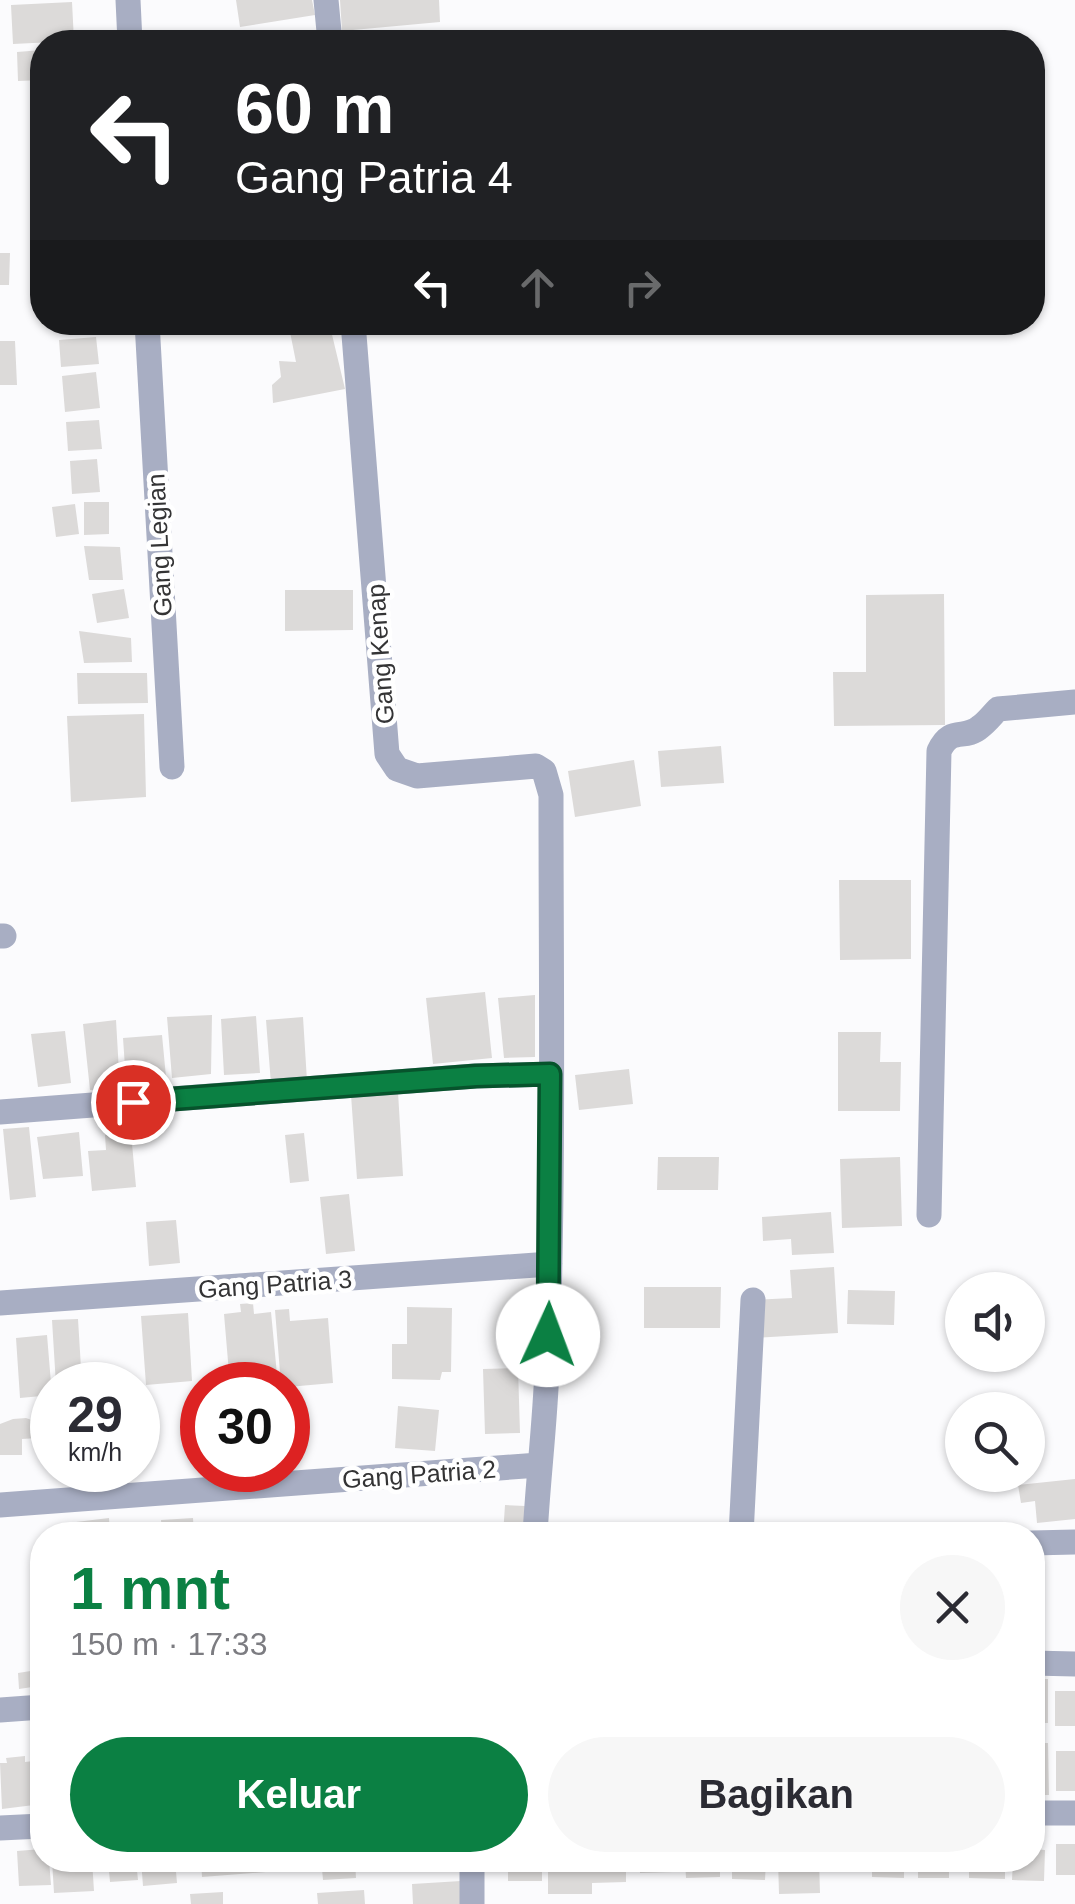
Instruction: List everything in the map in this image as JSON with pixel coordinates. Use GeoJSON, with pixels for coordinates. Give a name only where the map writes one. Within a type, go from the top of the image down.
{"type":"FeatureCollection","features":[{"type":"Feature","properties":{"kind":"street"},"geometry":{"type":"LineString","coordinates":[[128,0],[129,30]]}},
{"type":"Feature","properties":{"kind":"street"},"geometry":{"type":"LineString","coordinates":[[326,0],[329,30]]}},
{"type":"Feature","properties":{"kind":"street","name":"Gang Legian"},"geometry":{"type":"LineString","coordinates":[[147,335],[172,766]]}},
{"type":"Feature","properties":{"kind":"street","name":"Gang Kenap"},"geometry":{"type":"LineString","coordinates":[[354,335],[387,754],[397,769],[417,776],[536,766],[544,771],[551,795],[550,1074]]}},
{"type":"Feature","properties":{"kind":"street"},"geometry":{"type":"LineString","coordinates":[[929,1214],[939,751],[951,735],[973,732],[998,709],[1075,702]]}},
{"type":"Feature","properties":{"kind":"street"},"geometry":{"type":"LineString","coordinates":[[0,1112],[550,1074],[550,1264],[545,1417],[536,1522]]}},
{"type":"Feature","properties":{"kind":"street","name":"Gang Patria 3"},"geometry":{"type":"LineString","coordinates":[[0,1303],[550,1264]]}},
{"type":"Feature","properties":{"kind":"street"},"geometry":{"type":"LineString","coordinates":[[742,1522],[753,1300]]}},
{"type":"Feature","properties":{"kind":"street","name":"Gang Patria 2"},"geometry":{"type":"LineString","coordinates":[[0,1506],[539,1465]]}},
{"type":"Feature","properties":{"kind":"street"},"geometry":{"type":"LineString","coordinates":[[1045,1542],[1075,1542]]}},
{"type":"Feature","properties":{"kind":"street"},"geometry":{"type":"LineString","coordinates":[[1045,1663],[1075,1664]]}},
{"type":"Feature","properties":{"kind":"street"},"geometry":{"type":"LineString","coordinates":[[0,1710],[30,1708]]}},
{"type":"Feature","properties":{"kind":"street"},"geometry":{"type":"LineString","coordinates":[[1045,1813],[1075,1813]]}},
{"type":"Feature","properties":{"kind":"street"},"geometry":{"type":"LineString","coordinates":[[0,1828],[30,1827]]}},
{"type":"Feature","properties":{"kind":"street"},"geometry":{"type":"LineString","coordinates":[[472,1872],[472,1904]]}},
{"type":"Feature","properties":{"kind":"building"},"geometry":{"type":"Polygon","coordinates":[[[236,0],[312,0],[315,15],[240,27],[236,0]]]}},
{"type":"Feature","properties":{"kind":"building"},"geometry":{"type":"Polygon","coordinates":[[[340,0],[439,0],[440,22],[342,30],[340,0]]]}},
{"type":"Feature","properties":{"kind":"building"},"geometry":{"type":"Polygon","coordinates":[[[72,2],[73,30],[30,30],[30,43],[13,44],[11,5],[72,2]]]}},
{"type":"Feature","properties":{"kind":"building"},"geometry":{"type":"Polygon","coordinates":[[[30,51],[30,80],[18,81],[17,52],[30,51]]]}},
{"type":"Feature","properties":{"kind":"building"},"geometry":{"type":"Polygon","coordinates":[[[0,253],[10,253],[9,285],[0,285],[0,253]]]}},
{"type":"Feature","properties":{"kind":"building"},"geometry":{"type":"Polygon","coordinates":[[[291,335],[332,335],[345,389],[273,403],[272,385],[281,377],[279,361],[296,362],[291,335]]]}},
{"type":"Feature","properties":{"kind":"building"},"geometry":{"type":"Polygon","coordinates":[[[96,337],[99,364],[61,367],[59,340],[96,337]]]}},
{"type":"Feature","properties":{"kind":"building"},"geometry":{"type":"Polygon","coordinates":[[[0,341],[15,341],[17,385],[0,385],[0,341]]]}},
{"type":"Feature","properties":{"kind":"building"},"geometry":{"type":"Polygon","coordinates":[[[96,372],[100,408],[65,412],[62,376],[96,372]]]}},
{"type":"Feature","properties":{"kind":"building"},"geometry":{"type":"Polygon","coordinates":[[[99,420],[102,449],[68,451],[66,422],[99,420]]]}},
{"type":"Feature","properties":{"kind":"building"},"geometry":{"type":"Polygon","coordinates":[[[97,459],[100,492],[72,494],[70,461],[97,459]]]}},
{"type":"Feature","properties":{"kind":"building"},"geometry":{"type":"Polygon","coordinates":[[[84,502],[109,502],[109,534],[84,535],[84,502]]]}},
{"type":"Feature","properties":{"kind":"building"},"geometry":{"type":"Polygon","coordinates":[[[75,504],[79,534],[56,537],[52,507],[75,504]]]}},
{"type":"Feature","properties":{"kind":"building"},"geometry":{"type":"Polygon","coordinates":[[[84,546],[120,547],[123,580],[89,580],[84,546]]]}},
{"type":"Feature","properties":{"kind":"building"},"geometry":{"type":"Polygon","coordinates":[[[124,589],[129,618],[97,623],[92,594],[124,589]]]}},
{"type":"Feature","properties":{"kind":"building"},"geometry":{"type":"Polygon","coordinates":[[[285,590],[353,590],[353,630],[285,631],[285,590]]]}},
{"type":"Feature","properties":{"kind":"building"},"geometry":{"type":"Polygon","coordinates":[[[944,594],[945,725],[834,726],[833,672],[866,672],[866,595],[944,594]]]}},
{"type":"Feature","properties":{"kind":"building"},"geometry":{"type":"Polygon","coordinates":[[[79,631],[131,638],[132,662],[84,663],[79,631]]]}},
{"type":"Feature","properties":{"kind":"building"},"geometry":{"type":"Polygon","coordinates":[[[77,673],[147,673],[148,703],[78,704],[77,673]]]}},
{"type":"Feature","properties":{"kind":"building"},"geometry":{"type":"Polygon","coordinates":[[[144,714],[146,797],[71,802],[67,716],[144,714]]]}},
{"type":"Feature","properties":{"kind":"building"},"geometry":{"type":"Polygon","coordinates":[[[721,746],[724,783],[661,787],[658,751],[721,746]]]}},
{"type":"Feature","properties":{"kind":"building"},"geometry":{"type":"Polygon","coordinates":[[[634,760],[641,806],[575,817],[568,771],[634,760]]]}},
{"type":"Feature","properties":{"kind":"building"},"geometry":{"type":"Polygon","coordinates":[[[839,880],[911,880],[911,959],[840,960],[839,880]]]}},
{"type":"Feature","properties":{"kind":"building"},"geometry":{"type":"Polygon","coordinates":[[[485,992],[492,1058],[433,1064],[426,998],[485,992]]]}},
{"type":"Feature","properties":{"kind":"building"},"geometry":{"type":"Polygon","coordinates":[[[535,995],[535,1057],[504,1058],[498,998],[535,995]]]}},
{"type":"Feature","properties":{"kind":"building"},"geometry":{"type":"Polygon","coordinates":[[[212,1015],[211,1074],[172,1078],[167,1017],[212,1015]]]}},
{"type":"Feature","properties":{"kind":"building"},"geometry":{"type":"Polygon","coordinates":[[[256,1016],[260,1073],[224,1075],[221,1019],[256,1016]]]}},
{"type":"Feature","properties":{"kind":"building"},"geometry":{"type":"Polygon","coordinates":[[[303,1017],[307,1081],[271,1084],[266,1020],[303,1017]]]}},
{"type":"Feature","properties":{"kind":"building"},"geometry":{"type":"Polygon","coordinates":[[[116,1020],[120,1089],[90,1090],[83,1024],[116,1020]]]}},
{"type":"Feature","properties":{"kind":"building"},"geometry":{"type":"Polygon","coordinates":[[[65,1031],[71,1083],[38,1087],[31,1034],[65,1031]]]}},
{"type":"Feature","properties":{"kind":"building"},"geometry":{"type":"Polygon","coordinates":[[[838,1032],[881,1032],[880,1062],[901,1062],[900,1111],[838,1111],[838,1032]]]}},
{"type":"Feature","properties":{"kind":"building"},"geometry":{"type":"Polygon","coordinates":[[[162,1035],[166,1077],[126,1082],[123,1038],[162,1035]]]}},
{"type":"Feature","properties":{"kind":"building"},"geometry":{"type":"Polygon","coordinates":[[[629,1069],[633,1104],[579,1110],[575,1075],[629,1069]]]}},
{"type":"Feature","properties":{"kind":"building"},"geometry":{"type":"Polygon","coordinates":[[[398,1092],[403,1176],[357,1179],[351,1095],[398,1092]]]}},
{"type":"Feature","properties":{"kind":"building"},"geometry":{"type":"Polygon","coordinates":[[[29,1127],[36,1197],[10,1200],[3,1129],[29,1127]]]}},
{"type":"Feature","properties":{"kind":"building"},"geometry":{"type":"Polygon","coordinates":[[[79,1132],[83,1176],[43,1179],[37,1137],[79,1132]]]}},
{"type":"Feature","properties":{"kind":"building"},"geometry":{"type":"Polygon","coordinates":[[[131,1133],[136,1187],[92,1191],[88,1151],[106,1150],[105,1135],[131,1133]]]}},
{"type":"Feature","properties":{"kind":"building"},"geometry":{"type":"Polygon","coordinates":[[[304,1133],[309,1181],[290,1183],[285,1135],[304,1133]]]}},
{"type":"Feature","properties":{"kind":"building"},"geometry":{"type":"Polygon","coordinates":[[[658,1157],[719,1157],[718,1190],[657,1190],[658,1157]]]}},
{"type":"Feature","properties":{"kind":"building"},"geometry":{"type":"Polygon","coordinates":[[[900,1157],[902,1226],[842,1228],[840,1159],[900,1157]]]}},
{"type":"Feature","properties":{"kind":"building"},"geometry":{"type":"Polygon","coordinates":[[[349,1194],[355,1251],[326,1254],[320,1197],[349,1194]]]}},
{"type":"Feature","properties":{"kind":"building"},"geometry":{"type":"Polygon","coordinates":[[[831,1212],[834,1253],[792,1255],[791,1239],[763,1241],[762,1217],[831,1212]]]}},
{"type":"Feature","properties":{"kind":"building"},"geometry":{"type":"Polygon","coordinates":[[[176,1220],[180,1263],[149,1266],[146,1222],[176,1220]]]}},
{"type":"Feature","properties":{"kind":"building"},"geometry":{"type":"Polygon","coordinates":[[[834,1267],[838,1333],[755,1338],[753,1300],[792,1298],[790,1270],[834,1267]]]}},
{"type":"Feature","properties":{"kind":"building"},"geometry":{"type":"Polygon","coordinates":[[[644,1287],[721,1287],[720,1328],[644,1328],[644,1287]]]}},
{"type":"Feature","properties":{"kind":"building"},"geometry":{"type":"Polygon","coordinates":[[[848,1290],[895,1291],[894,1325],[847,1324],[848,1290]]]}},
{"type":"Feature","properties":{"kind":"building"},"geometry":{"type":"Polygon","coordinates":[[[253,1303],[254,1314],[271,1312],[276,1362],[228,1362],[224,1314],[241,1312],[240,1304],[253,1303]]]}},
{"type":"Feature","properties":{"kind":"building"},"geometry":{"type":"Polygon","coordinates":[[[407,1307],[452,1308],[451,1372],[442,1372],[440,1380],[392,1379],[392,1344],[407,1344],[407,1307]]]}},
{"type":"Feature","properties":{"kind":"building"},"geometry":{"type":"Polygon","coordinates":[[[289,1309],[290,1321],[328,1318],[333,1383],[310,1385],[310,1362],[279,1362],[275,1310],[289,1309]]]}},
{"type":"Feature","properties":{"kind":"building"},"geometry":{"type":"Polygon","coordinates":[[[188,1313],[191,1362],[180,1362],[180,1382],[160,1384],[160,1362],[144,1362],[141,1316],[188,1313]]]}},
{"type":"Feature","properties":{"kind":"building"},"geometry":{"type":"Polygon","coordinates":[[[78,1319],[81,1362],[55,1362],[52,1320],[78,1319]]]}},
{"type":"Feature","properties":{"kind":"building"},"geometry":{"type":"Polygon","coordinates":[[[47,1335],[49,1362],[30,1362],[30,1397],[20,1398],[16,1338],[47,1335]]]}},
{"type":"Feature","properties":{"kind":"building"},"geometry":{"type":"Polygon","coordinates":[[[518,1368],[520,1433],[485,1434],[483,1369],[518,1368]]]}},
{"type":"Feature","properties":{"kind":"building"},"geometry":{"type":"Polygon","coordinates":[[[398,1406],[439,1410],[435,1451],[395,1448],[398,1406]]]}},
{"type":"Feature","properties":{"kind":"building"},"geometry":{"type":"Polygon","coordinates":[[[30,1419],[30,1438],[22,1439],[22,1455],[0,1455],[0,1424],[30,1419]]]}},
{"type":"Feature","properties":{"kind":"building"},"geometry":{"type":"Polygon","coordinates":[[[1075,1479],[1075,1519],[1037,1522],[1035,1501],[1021,1503],[1019,1492],[1045,1492],[1045,1482],[1075,1479]]]}},
{"type":"Feature","properties":{"kind":"building"},"geometry":{"type":"Polygon","coordinates":[[[505,1505],[525,1506],[524,1522],[504,1522],[505,1505]]]}},
{"type":"Feature","properties":{"kind":"building"},"geometry":{"type":"Polygon","coordinates":[[[109,1518],[109,1522],[76,1522],[109,1518]]]}},
{"type":"Feature","properties":{"kind":"building"},"geometry":{"type":"Polygon","coordinates":[[[193,1518],[193,1522],[161,1522],[193,1518]]]}},
{"type":"Feature","properties":{"kind":"building"},"geometry":{"type":"Polygon","coordinates":[[[30,1671],[30,1687],[19,1689],[18,1673],[30,1671]]]}},
{"type":"Feature","properties":{"kind":"building"},"geometry":{"type":"Polygon","coordinates":[[[1045,1679],[1048,1679],[1045,1723],[1045,1679]]]}},
{"type":"Feature","properties":{"kind":"building"},"geometry":{"type":"Polygon","coordinates":[[[1055,1691],[1075,1691],[1075,1726],[1055,1726],[1055,1691]]]}},
{"type":"Feature","properties":{"kind":"building"},"geometry":{"type":"Polygon","coordinates":[[[1045,1743],[1048,1743],[1049,1795],[1045,1795],[1045,1743]]]}},
{"type":"Feature","properties":{"kind":"building"},"geometry":{"type":"Polygon","coordinates":[[[1056,1751],[1075,1751],[1075,1791],[1056,1791],[1056,1751]]]}},
{"type":"Feature","properties":{"kind":"building"},"geometry":{"type":"Polygon","coordinates":[[[25,1756],[25,1762],[30,1761],[30,1806],[2,1809],[0,1763],[7,1763],[6,1758],[25,1756]]]}},
{"type":"Feature","properties":{"kind":"building"},"geometry":{"type":"Polygon","coordinates":[[[1056,1844],[1075,1844],[1075,1875],[1056,1875],[1056,1844]]]}},
{"type":"Feature","properties":{"kind":"building"},"geometry":{"type":"Polygon","coordinates":[[[30,1850],[30,1872],[50,1872],[51,1885],[19,1886],[17,1851],[30,1850]]]}},
{"type":"Feature","properties":{"kind":"building"},"geometry":{"type":"Polygon","coordinates":[[[53,1872],[93,1872],[94,1891],[54,1893],[53,1872]]]}},
{"type":"Feature","properties":{"kind":"building"},"geometry":{"type":"Polygon","coordinates":[[[109,1872],[137,1872],[138,1880],[110,1882],[109,1872]]]}},
{"type":"Feature","properties":{"kind":"building"},"geometry":{"type":"Polygon","coordinates":[[[142,1872],[176,1872],[177,1883],[143,1886],[142,1872]]]}},
{"type":"Feature","properties":{"kind":"building"},"geometry":{"type":"Polygon","coordinates":[[[202,1872],[266,1872],[202,1877],[202,1872]]]}},
{"type":"Feature","properties":{"kind":"building"},"geometry":{"type":"Polygon","coordinates":[[[322,1872],[356,1872],[356,1878],[323,1880],[322,1872]]]}},
{"type":"Feature","properties":{"kind":"building"},"geometry":{"type":"Polygon","coordinates":[[[508,1872],[542,1872],[542,1881],[508,1881],[508,1872]]]}},
{"type":"Feature","properties":{"kind":"building"},"geometry":{"type":"Polygon","coordinates":[[[548,1872],[626,1872],[626,1882],[592,1883],[592,1894],[548,1894],[548,1872]]]}},
{"type":"Feature","properties":{"kind":"building"},"geometry":{"type":"Polygon","coordinates":[[[686,1872],[720,1872],[720,1877],[686,1878],[686,1872]]]}},
{"type":"Feature","properties":{"kind":"building"},"geometry":{"type":"Polygon","coordinates":[[[732,1872],[765,1872],[765,1880],[732,1879],[732,1872]]]}},
{"type":"Feature","properties":{"kind":"building"},"geometry":{"type":"Polygon","coordinates":[[[778,1872],[819,1872],[820,1893],[779,1894],[778,1872]]]}},
{"type":"Feature","properties":{"kind":"building"},"geometry":{"type":"Polygon","coordinates":[[[872,1872],[904,1872],[904,1878],[872,1877],[872,1872]]]}},
{"type":"Feature","properties":{"kind":"building"},"geometry":{"type":"Polygon","coordinates":[[[918,1872],[949,1872],[949,1878],[918,1878],[918,1872]]]}},
{"type":"Feature","properties":{"kind":"building"},"geometry":{"type":"Polygon","coordinates":[[[969,1872],[1005,1872],[1005,1879],[969,1878],[969,1872]]]}},
{"type":"Feature","properties":{"kind":"building"},"geometry":{"type":"Polygon","coordinates":[[[1012,1872],[1044,1872],[1044,1881],[1012,1880],[1012,1872]]]}},
{"type":"Feature","properties":{"kind":"building"},"geometry":{"type":"Polygon","coordinates":[[[461,1881],[462,1904],[413,1904],[412,1884],[461,1881]]]}},
{"type":"Feature","properties":{"kind":"building"},"geometry":{"type":"Polygon","coordinates":[[[364,1890],[365,1904],[318,1904],[317,1893],[364,1890]]]}},
{"type":"Feature","properties":{"kind":"building"},"geometry":{"type":"Polygon","coordinates":[[[223,1892],[223,1904],[191,1904],[190,1894],[223,1892]]]}},
{"type":"Feature","properties":{"kind":"route"},"geometry":{"type":"LineString","coordinates":[[133,1102],[550,1074],[548,1335]]}}]}
